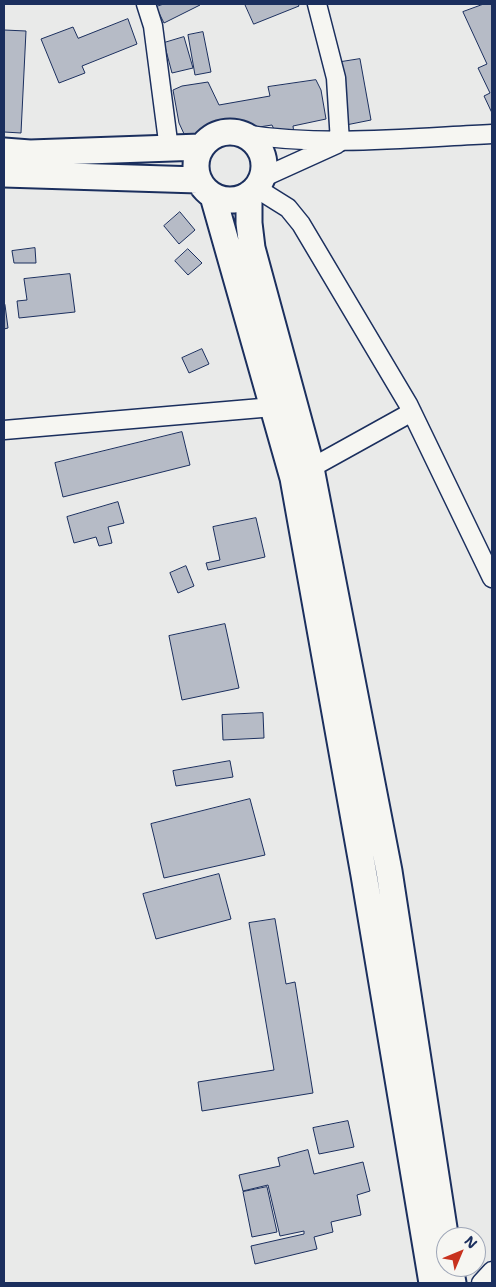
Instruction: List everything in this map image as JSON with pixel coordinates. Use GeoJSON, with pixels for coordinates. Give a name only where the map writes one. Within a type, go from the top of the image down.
{"type":"FeatureCollection","features":[{"type":"Feature","properties":{"kind":"main road"},"geometry":{"type":"LineString","coordinates":[[432,1283],[364,875],[302,473],[273,408],[196,158],[201,147],[219,133],[231,132],[242,134],[252,140],[260,149],[264,160],[255,187],[249,223],[252,248],[302,473],[389,871],[444,1227]]}},
{"type":"Feature","properties":{"kind":"main road"},"geometry":{"type":"LineString","coordinates":[[4,151],[30,153],[201,147]]}},
{"type":"Feature","properties":{"kind":"main road"},"geometry":{"type":"LineString","coordinates":[[4,174],[206,188],[223,200],[234,200],[255,187]]}},
{"type":"Feature","properties":{"kind":"street"},"geometry":{"type":"LineString","coordinates":[[146,4],[153,26],[168,149]]}},
{"type":"Feature","properties":{"kind":"street"},"geometry":{"type":"LineString","coordinates":[[317,4],[336,78],[340,142]]}},
{"type":"Feature","properties":{"kind":"street"},"geometry":{"type":"LineString","coordinates":[[242,134],[271,138],[340,142],[492,134]]}},
{"type":"Feature","properties":{"kind":"street"},"geometry":{"type":"LineString","coordinates":[[340,142],[255,187],[288,208],[301,224],[412,412],[492,578]]}},
{"type":"Feature","properties":{"kind":"street"},"geometry":{"type":"LineString","coordinates":[[4,430],[273,408]]}},
{"type":"Feature","properties":{"kind":"street"},"geometry":{"type":"LineString","coordinates":[[302,473],[412,412]]}},
{"type":"Feature","properties":{"kind":"street"},"geometry":{"type":"LineString","coordinates":[[481,1283],[492,1272]]}},
{"type":"Feature","properties":{"kind":"building"},"geometry":{"type":"Polygon","coordinates":[[[164,4],[200,5],[164,23],[156,7],[164,4]]]}},
{"type":"Feature","properties":{"kind":"building"},"geometry":{"type":"Polygon","coordinates":[[[245,4],[298,4],[299,6],[254,24],[245,4]]]}},
{"type":"Feature","properties":{"kind":"building"},"geometry":{"type":"Polygon","coordinates":[[[484,4],[492,4],[492,113],[484,96],[490,93],[478,68],[487,64],[463,12],[484,4]]]}},
{"type":"Feature","properties":{"kind":"building"},"geometry":{"type":"Polygon","coordinates":[[[128,19],[137,44],[82,66],[85,73],[59,83],[41,39],[73,27],[78,38],[128,19]]]}},
{"type":"Feature","properties":{"kind":"building"},"geometry":{"type":"Polygon","coordinates":[[[4,30],[26,31],[21,133],[4,132],[4,30]]]}},
{"type":"Feature","properties":{"kind":"building"},"geometry":{"type":"Polygon","coordinates":[[[203,32],[211,72],[195,75],[188,35],[203,32]]]}},
{"type":"Feature","properties":{"kind":"building"},"geometry":{"type":"Polygon","coordinates":[[[184,37],[193,68],[172,73],[164,43],[184,37]]]}},
{"type":"Feature","properties":{"kind":"building"},"geometry":{"type":"Polygon","coordinates":[[[360,59],[371,120],[346,125],[335,63],[360,59]]]}},
{"type":"Feature","properties":{"kind":"building"},"geometry":{"type":"Polygon","coordinates":[[[316,80],[321,90],[326,119],[293,126],[294,134],[277,136],[272,125],[195,137],[203,133],[185,136],[179,123],[173,90],[182,86],[208,82],[219,105],[270,96],[268,87],[316,80]]]}},
{"type":"Feature","properties":{"kind":"building"},"geometry":{"type":"Polygon","coordinates":[[[180,212],[195,230],[179,244],[164,226],[180,212]]]}},
{"type":"Feature","properties":{"kind":"building"},"geometry":{"type":"Polygon","coordinates":[[[35,248],[36,263],[14,263],[12,251],[35,248]]]}},
{"type":"Feature","properties":{"kind":"building"},"geometry":{"type":"Polygon","coordinates":[[[188,249],[202,263],[188,275],[175,261],[188,249]]]}},
{"type":"Feature","properties":{"kind":"building"},"geometry":{"type":"Polygon","coordinates":[[[70,274],[75,312],[19,318],[17,301],[27,300],[24,279],[70,274]]]}},
{"type":"Feature","properties":{"kind":"building"},"geometry":{"type":"Polygon","coordinates":[[[4,306],[8,328],[4,329],[4,306]]]}},
{"type":"Feature","properties":{"kind":"building"},"geometry":{"type":"Polygon","coordinates":[[[202,349],[209,364],[189,373],[182,358],[202,349]]]}},
{"type":"Feature","properties":{"kind":"building"},"geometry":{"type":"Polygon","coordinates":[[[182,432],[190,465],[63,497],[55,463],[182,432]]]}},
{"type":"Feature","properties":{"kind":"building"},"geometry":{"type":"Polygon","coordinates":[[[118,502],[124,523],[108,527],[112,543],[99,546],[96,537],[74,543],[67,517],[118,502]]]}},
{"type":"Feature","properties":{"kind":"building"},"geometry":{"type":"Polygon","coordinates":[[[256,518],[265,557],[208,570],[206,563],[220,560],[213,527],[256,518]]]}},
{"type":"Feature","properties":{"kind":"building"},"geometry":{"type":"Polygon","coordinates":[[[186,566],[194,586],[178,593],[170,573],[186,566]]]}},
{"type":"Feature","properties":{"kind":"building"},"geometry":{"type":"Polygon","coordinates":[[[225,624],[239,688],[182,700],[169,636],[225,624]]]}},
{"type":"Feature","properties":{"kind":"building"},"geometry":{"type":"Polygon","coordinates":[[[263,713],[264,738],[223,740],[222,715],[263,713]]]}},
{"type":"Feature","properties":{"kind":"building"},"geometry":{"type":"Polygon","coordinates":[[[230,761],[233,777],[176,786],[173,771],[230,761]]]}},
{"type":"Feature","properties":{"kind":"building"},"geometry":{"type":"Polygon","coordinates":[[[250,799],[265,855],[164,878],[151,824],[250,799]]]}},
{"type":"Feature","properties":{"kind":"building"},"geometry":{"type":"Polygon","coordinates":[[[219,874],[231,919],[156,939],[143,894],[219,874]]]}},
{"type":"Feature","properties":{"kind":"building"},"geometry":{"type":"Polygon","coordinates":[[[275,919],[286,984],[295,982],[313,1093],[202,1111],[198,1082],[274,1070],[249,923],[275,919]]]}},
{"type":"Feature","properties":{"kind":"building"},"geometry":{"type":"Polygon","coordinates":[[[348,1121],[354,1147],[319,1154],[313,1128],[348,1121]]]}},
{"type":"Feature","properties":{"kind":"building"},"geometry":{"type":"Polygon","coordinates":[[[308,1150],[314,1174],[363,1162],[370,1191],[357,1195],[361,1215],[331,1222],[333,1232],[314,1237],[317,1249],[255,1264],[251,1246],[304,1234],[304,1231],[280,1236],[268,1185],[243,1191],[239,1175],[280,1166],[278,1158],[308,1150]]]}},
{"type":"Feature","properties":{"kind":"building"},"geometry":{"type":"Polygon","coordinates":[[[267,1187],[277,1232],[252,1237],[243,1192],[267,1187]]]}}]}
